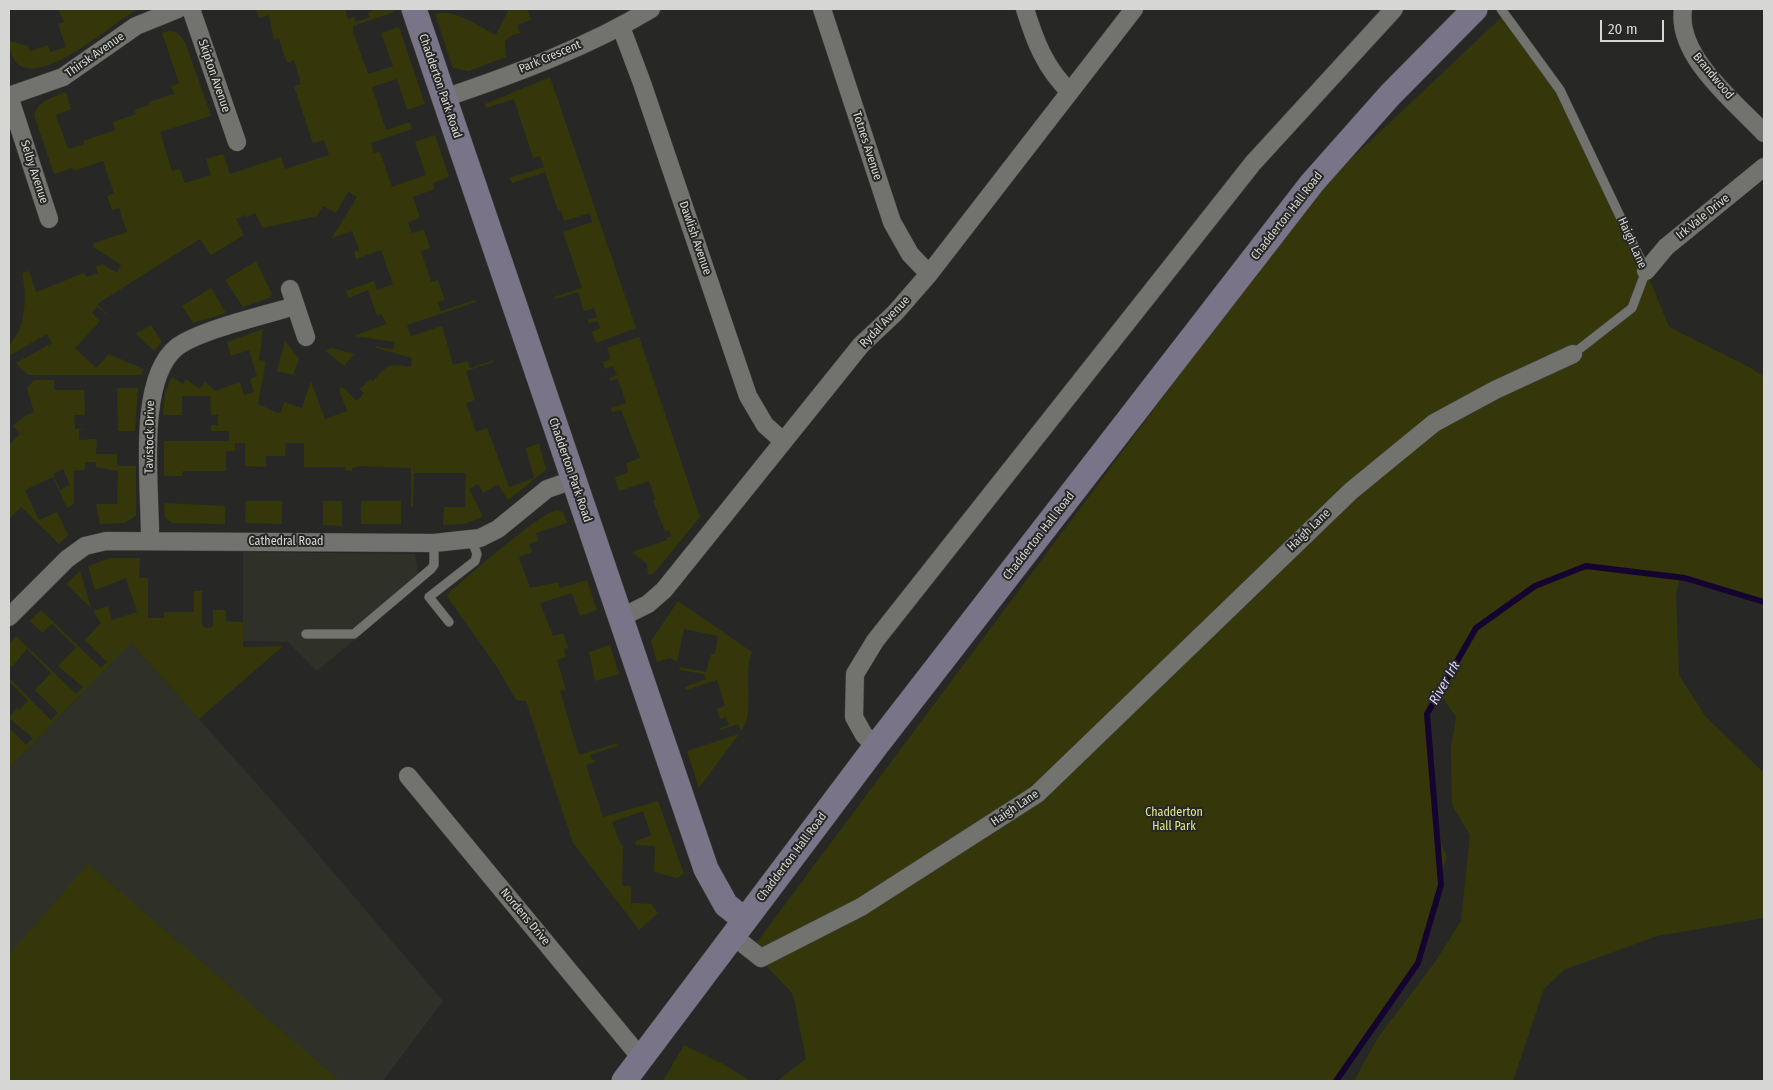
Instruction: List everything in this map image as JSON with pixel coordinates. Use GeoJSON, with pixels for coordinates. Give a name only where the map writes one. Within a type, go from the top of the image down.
{"type":"FeatureCollection","features":[{"type":"Feature","properties":{"kind":"main road","name":"Chadderton Park Road"},"geometry":{"type":"LineString","coordinates":[[414,9],[706,869],[739,928]]}},
{"type":"Feature","properties":{"kind":"main road","name":"Chadderton Hall Road"},"geometry":{"type":"LineString","coordinates":[[624,1081],[876,746],[1312,183],[1390,95],[1475,9]]}},
{"type":"Feature","properties":{"kind":"street","name":"Thirsk Avenue"},"geometry":{"type":"LineString","coordinates":[[9,96],[63,77],[136,26],[178,9]]}},
{"type":"Feature","properties":{"kind":"street","name":"Skipton Avenue"},"geometry":{"type":"LineString","coordinates":[[192,9],[237,142]]}},
{"type":"Feature","properties":{"kind":"street","name":"Park Crescent"},"geometry":{"type":"LineString","coordinates":[[444,98],[526,68],[621,27],[651,9]]}},
{"type":"Feature","properties":{"kind":"street","name":"Totnes Avenue"},"geometry":{"type":"LineString","coordinates":[[822,9],[892,222],[910,254],[929,274]]}},
{"type":"Feature","properties":{"kind":"street"},"geometry":{"type":"LineString","coordinates":[[1025,9],[1043,58],[1051,72],[1070,92]]}},
{"type":"Feature","properties":{"kind":"street","name":"Rydal Avenue"},"geometry":{"type":"LineString","coordinates":[[620,618],[648,604],[664,590],[861,345],[895,313],[929,274],[1134,9]]}},
{"type":"Feature","properties":{"kind":"street"},"geometry":{"type":"LineString","coordinates":[[876,746],[864,735],[854,717],[855,674],[875,641],[1253,163],[1394,9]]}},
{"type":"Feature","properties":{"kind":"street","name":"Brandwood"},"geometry":{"type":"LineString","coordinates":[[1683,9],[1681,21],[1688,46],[1708,74],[1764,133]]}},
{"type":"Feature","properties":{"kind":"street","name":"Dawlish Avenue"},"geometry":{"type":"LineString","coordinates":[[621,27],[642,82],[748,396],[765,425],[783,441]]}},
{"type":"Feature","properties":{"kind":"street","name":"Selby Avenue"},"geometry":{"type":"LineString","coordinates":[[9,96],[49,219]]}},
{"type":"Feature","properties":{"kind":"street","name":"Irk Vale Drive"},"geometry":{"type":"LineString","coordinates":[[1646,272],[1666,247],[1764,167]]}},
{"type":"Feature","properties":{"kind":"street","name":"Tavistock Drive"},"geometry":{"type":"LineString","coordinates":[[150,541],[149,412],[155,377],[163,363],[177,348],[194,338],[292,298],[306,337]]}},
{"type":"Feature","properties":{"kind":"street","name":"Haigh Lane"},"geometry":{"type":"LineString","coordinates":[[739,928],[762,958],[861,907],[1030,799],[1306,533],[1351,491],[1419,435],[1434,423],[1495,390],[1573,354]]}},
{"type":"Feature","properties":{"kind":"street","name":"Cathedral Road"},"geometry":{"type":"LineString","coordinates":[[9,617],[67,558],[85,546],[106,541],[434,543],[472,540],[498,529],[547,489],[573,480]]}},
{"type":"Feature","properties":{"kind":"street","name":"Nordens Drive"},"geometry":{"type":"LineString","coordinates":[[408,776],[641,1058]]}},
{"type":"Feature","properties":{"kind":"lane","name":"Haigh Lane"},"geometry":{"type":"LineString","coordinates":[[1501,9],[1560,90],[1646,272],[1632,308],[1573,354]]}},
{"type":"Feature","properties":{"kind":"lane"},"geometry":{"type":"LineString","coordinates":[[449,622],[429,597],[475,561],[477,554],[472,540]]}},
{"type":"Feature","properties":{"kind":"lane"},"geometry":{"type":"LineString","coordinates":[[306,634],[354,634],[431,569],[434,543]]}},
{"type":"Feature","properties":{"kind":"shaded area"},"geometry":{"type":"Polygon","coordinates":[[[243,552],[415,554],[420,585],[317,671],[288,642],[243,641],[243,552]]]}},
{"type":"Feature","properties":{"kind":"shaded area"},"geometry":{"type":"Polygon","coordinates":[[[131,643],[282,812],[443,1001],[383,1081],[9,1081],[9,768],[131,643]]]}},
{"type":"Feature","properties":{"kind":"green space"},"geometry":{"type":"Polygon","coordinates":[[[58,9],[138,9],[66,57],[45,66],[28,68],[15,61],[9,41],[28,46],[30,51],[48,45],[50,52],[66,47],[58,24],[64,22],[58,9]]]}},
{"type":"Feature","properties":{"kind":"green space"},"geometry":{"type":"Polygon","coordinates":[[[256,9],[345,9],[348,19],[354,17],[356,22],[370,17],[368,12],[373,11],[372,9],[393,9],[394,12],[353,26],[353,32],[368,74],[393,66],[381,33],[399,27],[425,104],[407,110],[397,79],[372,87],[386,130],[410,122],[412,129],[371,143],[374,153],[380,152],[392,187],[426,175],[415,142],[435,135],[449,177],[433,183],[435,189],[413,197],[420,218],[408,222],[412,233],[424,230],[430,248],[421,251],[431,282],[438,280],[445,300],[438,302],[441,311],[475,300],[476,302],[407,325],[411,336],[442,326],[453,365],[468,361],[470,368],[494,360],[494,362],[466,371],[475,400],[466,403],[476,432],[487,428],[509,487],[534,478],[526,448],[539,443],[546,470],[508,500],[498,484],[483,493],[478,484],[469,489],[483,517],[464,524],[443,525],[444,507],[465,507],[466,473],[414,473],[413,507],[411,507],[411,468],[360,466],[352,468],[352,471],[345,470],[345,467],[304,467],[304,443],[286,443],[285,456],[266,456],[266,467],[245,466],[245,443],[235,443],[235,451],[226,451],[226,471],[183,471],[182,476],[164,476],[164,441],[229,441],[229,431],[211,431],[211,425],[218,425],[218,415],[211,415],[210,396],[182,396],[182,415],[163,415],[165,393],[172,377],[183,384],[186,379],[199,389],[205,382],[215,391],[240,382],[244,395],[254,392],[250,379],[257,376],[249,350],[231,356],[227,342],[263,329],[259,360],[266,361],[258,404],[278,413],[281,412],[284,402],[302,408],[311,381],[325,419],[347,411],[339,390],[342,387],[357,401],[364,393],[360,389],[370,379],[373,381],[389,366],[411,367],[412,358],[376,348],[376,346],[393,350],[395,342],[354,336],[386,324],[382,314],[377,316],[368,290],[349,298],[346,291],[374,281],[377,290],[393,284],[381,250],[356,259],[354,252],[359,250],[352,231],[332,238],[357,197],[348,192],[336,213],[323,206],[317,216],[263,228],[255,213],[236,219],[244,235],[211,255],[200,239],[97,304],[109,316],[97,307],[92,313],[100,321],[75,348],[96,368],[109,354],[143,369],[141,375],[28,375],[16,363],[52,343],[47,334],[9,356],[11,343],[20,328],[23,314],[25,293],[22,273],[29,271],[36,292],[84,273],[86,277],[98,273],[96,267],[102,264],[117,273],[121,265],[93,247],[94,243],[127,232],[119,208],[112,210],[107,196],[114,193],[103,161],[74,171],[72,168],[54,174],[34,115],[39,106],[47,100],[66,92],[71,109],[56,115],[68,149],[84,144],[83,141],[115,130],[113,122],[136,114],[134,110],[149,105],[148,102],[174,94],[171,86],[179,83],[162,33],[173,31],[185,42],[211,116],[160,132],[172,171],[180,169],[185,183],[211,175],[206,159],[223,154],[230,174],[281,157],[285,169],[329,155],[324,140],[313,143],[294,86],[301,84],[294,60],[287,63],[279,39],[274,40],[269,15],[259,18],[256,9]]]}},
{"type":"Feature","properties":{"kind":"green space"},"geometry":{"type":"Polygon","coordinates":[[[509,9],[527,9],[531,20],[517,25],[520,33],[510,36],[505,41],[506,57],[469,71],[453,68],[435,14],[442,13],[458,16],[496,35],[509,9]]]}},
{"type":"Feature","properties":{"kind":"green space","name":"Chadderton Hall Park"},"geometry":{"type":"Polygon","coordinates":[[[1505,14],[1560,90],[1646,271],[1669,327],[1751,368],[1764,377],[1764,602],[1680,578],[1676,595],[1679,675],[1705,716],[1764,773],[1764,918],[1657,936],[1564,970],[1544,989],[1513,1081],[1354,1081],[1377,1039],[1435,962],[1461,921],[1470,835],[1452,805],[1451,748],[1456,717],[1439,693],[1427,714],[1437,834],[1447,857],[1440,875],[1441,885],[1418,963],[1333,1081],[777,1081],[806,1059],[793,994],[751,950],[1315,193],[1505,14]]]}},
{"type":"Feature","properties":{"kind":"green space"},"geometry":{"type":"Polygon","coordinates":[[[550,77],[636,328],[596,343],[592,332],[600,328],[597,321],[589,323],[588,320],[597,317],[594,308],[584,311],[578,292],[555,299],[554,297],[582,288],[563,232],[592,222],[590,213],[564,221],[561,211],[558,211],[545,172],[512,183],[509,178],[544,167],[540,156],[533,158],[514,99],[486,108],[485,104],[550,77]]]}},
{"type":"Feature","properties":{"kind":"green space"},"geometry":{"type":"Polygon","coordinates":[[[256,261],[272,294],[269,298],[243,307],[225,280],[256,261]]]}},
{"type":"Feature","properties":{"kind":"green space"},"geometry":{"type":"Polygon","coordinates":[[[211,288],[226,313],[193,323],[182,306],[211,288]]]}},
{"type":"Feature","properties":{"kind":"green space"},"geometry":{"type":"Polygon","coordinates":[[[151,325],[162,342],[154,351],[136,334],[151,325]]]}},
{"type":"Feature","properties":{"kind":"green space"},"geometry":{"type":"Polygon","coordinates":[[[639,337],[700,517],[653,574],[648,574],[647,564],[632,552],[667,540],[671,536],[669,530],[665,531],[653,501],[655,499],[649,481],[619,491],[615,478],[612,479],[628,472],[626,463],[640,458],[621,410],[612,412],[611,408],[626,403],[618,379],[610,381],[609,378],[617,375],[613,366],[605,369],[603,362],[611,359],[607,348],[639,337]]]}},
{"type":"Feature","properties":{"kind":"green space"},"geometry":{"type":"Polygon","coordinates":[[[285,341],[299,359],[293,375],[277,371],[285,341]]]}},
{"type":"Feature","properties":{"kind":"green space"},"geometry":{"type":"Polygon","coordinates":[[[332,348],[354,354],[344,366],[325,350],[332,348]]]}},
{"type":"Feature","properties":{"kind":"green space"},"geometry":{"type":"Polygon","coordinates":[[[34,380],[54,380],[54,390],[84,390],[85,415],[74,415],[75,429],[85,429],[79,430],[79,440],[97,439],[96,454],[117,454],[117,466],[136,466],[136,516],[124,523],[100,524],[96,504],[117,504],[118,471],[96,467],[96,462],[85,462],[85,470],[74,471],[74,504],[67,508],[53,477],[25,490],[39,520],[57,512],[68,535],[59,544],[21,507],[9,519],[9,445],[20,434],[13,426],[26,415],[34,412],[27,388],[34,380]],[[63,469],[53,474],[60,490],[70,485],[63,469]]]}},
{"type":"Feature","properties":{"kind":"green space"},"geometry":{"type":"Polygon","coordinates":[[[117,388],[138,388],[135,431],[118,431],[117,388]]]}},
{"type":"Feature","properties":{"kind":"green space"},"geometry":{"type":"Polygon","coordinates":[[[246,501],[282,501],[282,524],[245,523],[246,501]]]}},
{"type":"Feature","properties":{"kind":"green space"},"geometry":{"type":"Polygon","coordinates":[[[323,501],[342,501],[342,526],[323,525],[323,501]]]}},
{"type":"Feature","properties":{"kind":"green space"},"geometry":{"type":"Polygon","coordinates":[[[361,501],[401,501],[401,524],[361,524],[361,501]]]}},
{"type":"Feature","properties":{"kind":"green space"},"geometry":{"type":"Polygon","coordinates":[[[164,503],[225,506],[225,524],[172,523],[165,518],[164,503]]]}},
{"type":"Feature","properties":{"kind":"green space"},"geometry":{"type":"Polygon","coordinates":[[[557,510],[563,512],[567,523],[536,533],[538,541],[529,544],[532,552],[519,557],[530,588],[558,582],[560,588],[587,580],[597,610],[580,616],[572,593],[540,603],[553,636],[563,633],[568,648],[564,649],[566,657],[557,660],[566,690],[560,691],[579,755],[617,743],[617,746],[590,755],[595,762],[586,765],[603,817],[658,801],[684,874],[677,878],[654,872],[655,846],[635,845],[636,841],[651,835],[643,811],[612,822],[621,845],[623,845],[622,886],[631,886],[631,903],[651,904],[658,913],[639,930],[573,843],[526,701],[516,700],[497,667],[446,595],[518,535],[547,514],[557,510]]]}},
{"type":"Feature","properties":{"kind":"green space"},"geometry":{"type":"Polygon","coordinates":[[[110,558],[140,558],[139,578],[148,578],[148,618],[164,618],[164,612],[194,612],[194,591],[202,591],[202,624],[205,628],[211,628],[213,625],[213,610],[226,610],[226,621],[243,622],[243,647],[283,646],[199,719],[131,643],[9,768],[9,728],[26,745],[33,738],[9,718],[17,708],[19,710],[28,701],[9,681],[9,678],[51,720],[58,713],[35,690],[51,673],[27,649],[12,667],[9,664],[9,644],[16,636],[76,694],[83,687],[58,666],[76,647],[52,624],[42,633],[30,621],[41,610],[101,668],[107,662],[85,640],[101,623],[93,611],[108,606],[112,620],[137,612],[126,578],[95,590],[88,566],[110,558]]]}},
{"type":"Feature","properties":{"kind":"green space"},"geometry":{"type":"Polygon","coordinates":[[[80,571],[91,608],[66,584],[80,571]]]}},
{"type":"Feature","properties":{"kind":"green space"},"geometry":{"type":"Polygon","coordinates":[[[678,601],[752,652],[748,672],[748,714],[741,731],[738,724],[720,730],[720,728],[729,725],[726,717],[720,719],[717,709],[725,706],[717,680],[686,690],[685,687],[706,679],[704,674],[679,670],[680,667],[706,672],[711,654],[715,654],[718,636],[684,629],[677,662],[670,658],[657,662],[651,641],[678,601]]]}},
{"type":"Feature","properties":{"kind":"green space"},"geometry":{"type":"Polygon","coordinates":[[[610,645],[619,674],[595,681],[589,652],[610,645]]]}},
{"type":"Feature","properties":{"kind":"green space"},"geometry":{"type":"Polygon","coordinates":[[[739,734],[699,788],[687,751],[739,734]]]}},
{"type":"Feature","properties":{"kind":"green space"},"geometry":{"type":"Polygon","coordinates":[[[88,864],[340,1081],[9,1081],[9,955],[88,864]]]}},
{"type":"Feature","properties":{"kind":"green space"},"geometry":{"type":"Polygon","coordinates":[[[684,1045],[723,1064],[750,1081],[663,1081],[684,1045]]]}},
{"type":"Feature","properties":{"kind":"waterway","name":"River Irk"},"geometry":{"type":"LineString","coordinates":[[1336,1081],[1418,963],[1441,885],[1427,714],[1476,628],[1535,586],[1586,566],[1685,578],[1764,602]]}}]}
